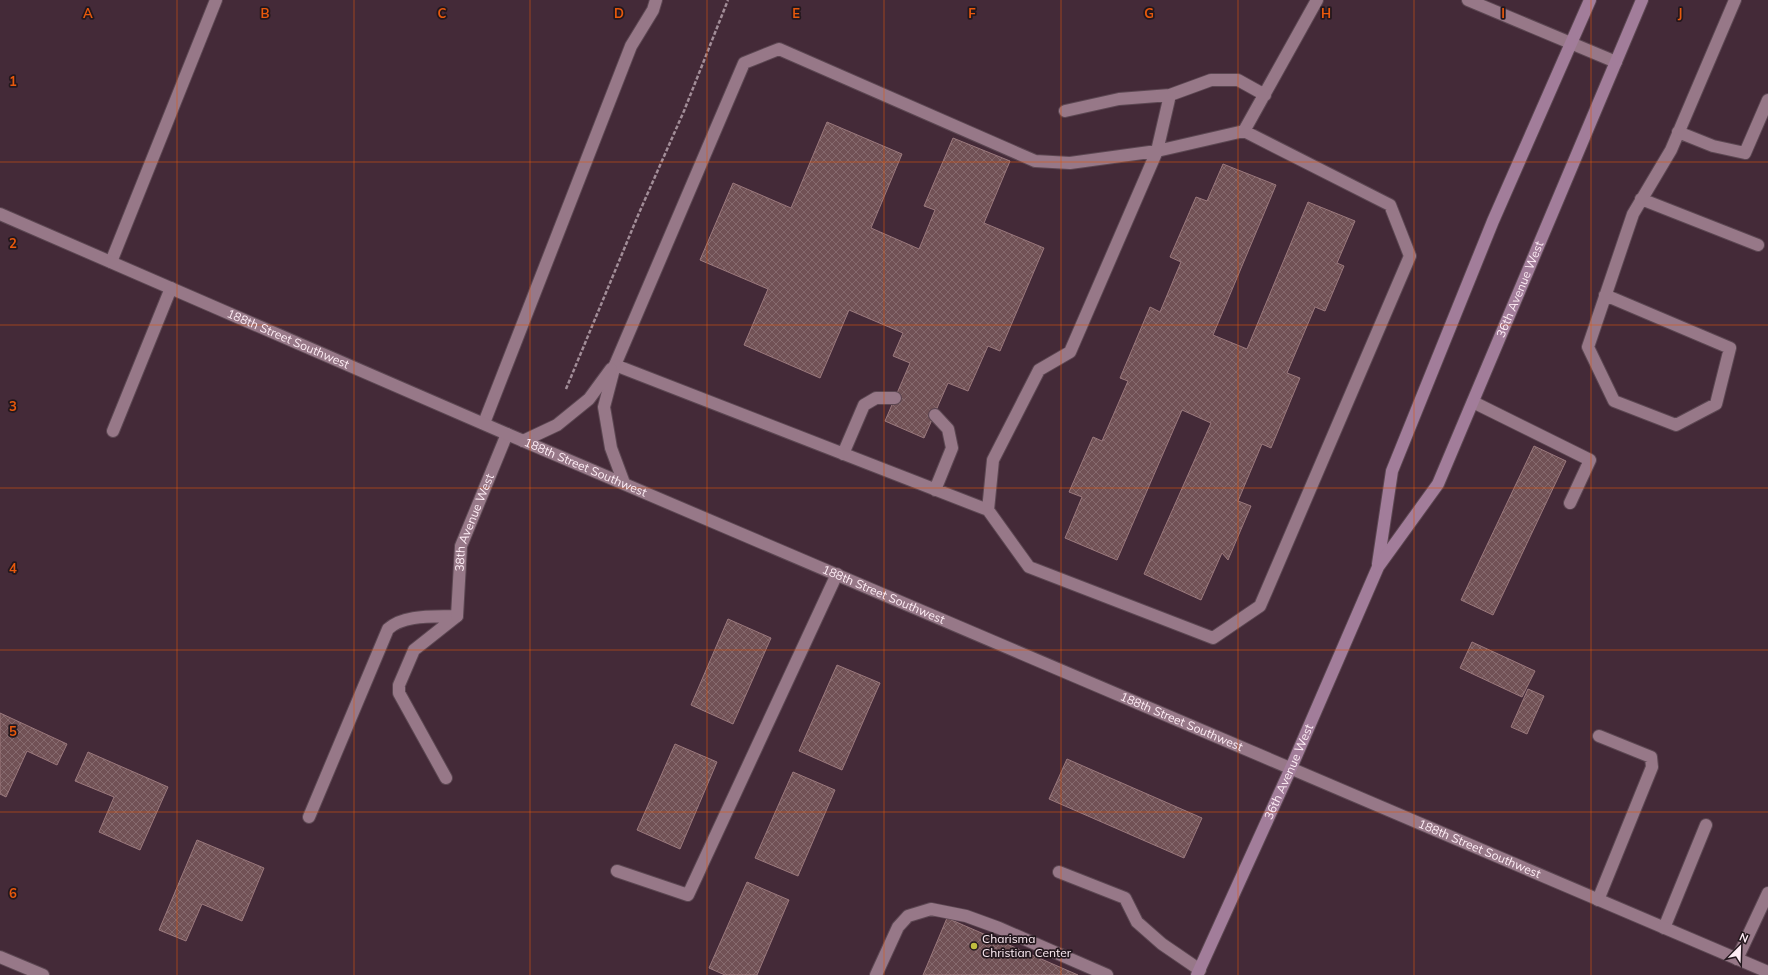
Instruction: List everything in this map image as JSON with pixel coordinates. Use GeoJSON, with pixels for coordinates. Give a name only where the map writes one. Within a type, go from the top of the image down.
{"type":"FeatureCollection","features":[{"type":"Feature","properties":{"kind":"main road","name":"36th Avenue West"},"geometry":{"type":"LineString","coordinates":[[1378,567],[1392,471],[1493,221],[1590,0]]}},
{"type":"Feature","properties":{"kind":"main road","name":"36th Avenue West"},"geometry":{"type":"LineString","coordinates":[[1198,972],[1292,768],[1378,567],[1438,484],[1642,0]]}},
{"type":"Feature","properties":{"kind":"street"},"geometry":{"type":"LineString","coordinates":[[111,262],[216,0]]}},
{"type":"Feature","properties":{"kind":"street"},"geometry":{"type":"LineString","coordinates":[[484,423],[631,46],[653,10],[656,0]]}},
{"type":"Feature","properties":{"kind":"street"},"geometry":{"type":"LineString","coordinates":[[1244,131],[1317,0]]}},
{"type":"Feature","properties":{"kind":"street"},"geometry":{"type":"LineString","coordinates":[[1468,0],[1616,62]]}},
{"type":"Feature","properties":{"kind":"street"},"geometry":{"type":"LineString","coordinates":[[1605,296],[1730,348],[1716,404],[1676,425],[1614,400],[1588,347],[1632,214],[1671,150],[1735,0]]}},
{"type":"Feature","properties":{"kind":"street"},"geometry":{"type":"LineString","coordinates":[[614,365],[988,510],[1029,567],[1212,638],[1260,606],[1410,256],[1390,205],[1244,131],[1157,151],[1070,163],[1035,161],[779,49],[744,63],[614,365],[604,408],[611,448],[624,483]]}},
{"type":"Feature","properties":{"kind":"street"},"geometry":{"type":"LineString","coordinates":[[1065,111],[1119,99],[1170,95],[1211,80],[1238,80],[1265,95]]}},
{"type":"Feature","properties":{"kind":"street"},"geometry":{"type":"LineString","coordinates":[[988,510],[993,460],[1039,370],[1070,352],[1157,151],[1170,95]]}},
{"type":"Feature","properties":{"kind":"street"},"geometry":{"type":"LineString","coordinates":[[1678,132],[1713,146],[1745,153],[1768,100]]}},
{"type":"Feature","properties":{"kind":"street"},"geometry":{"type":"LineString","coordinates":[[1641,199],[1758,245]]}},
{"type":"Feature","properties":{"kind":"street","name":"188th Street Southwest"},"geometry":{"type":"LineString","coordinates":[[0,214],[523,441],[1768,972]]}},
{"type":"Feature","properties":{"kind":"street"},"geometry":{"type":"LineString","coordinates":[[113,431],[171,288]]}},
{"type":"Feature","properties":{"kind":"street"},"geometry":{"type":"LineString","coordinates":[[523,441],[557,425],[589,399],[614,365]]}},
{"type":"Feature","properties":{"kind":"street"},"geometry":{"type":"LineString","coordinates":[[843,454],[864,405],[876,398],[895,398]]}},
{"type":"Feature","properties":{"kind":"street"},"geometry":{"type":"LineString","coordinates":[[1472,402],[1590,460],[1570,503]]}},
{"type":"Feature","properties":{"kind":"street"},"geometry":{"type":"LineString","coordinates":[[935,415],[948,429],[952,448],[935,490]]}},
{"type":"Feature","properties":{"kind":"street","name":"38th Avenue West"},"geometry":{"type":"LineString","coordinates":[[457,616],[461,546],[507,434]]}},
{"type":"Feature","properties":{"kind":"street"},"geometry":{"type":"LineString","coordinates":[[617,871],[688,895],[837,574]]}},
{"type":"Feature","properties":{"kind":"street"},"geometry":{"type":"LineString","coordinates":[[446,778],[399,693],[399,685],[414,650],[457,616]]}},
{"type":"Feature","properties":{"kind":"street"},"geometry":{"type":"LineString","coordinates":[[309,817],[388,629],[395,623],[405,620],[457,616]]}},
{"type":"Feature","properties":{"kind":"street"},"geometry":{"type":"LineString","coordinates":[[1598,900],[1652,767],[1651,757],[1599,736]]}},
{"type":"Feature","properties":{"kind":"street"},"geometry":{"type":"LineString","coordinates":[[1664,928],[1706,825]]}},
{"type":"Feature","properties":{"kind":"street"},"geometry":{"type":"LineString","coordinates":[[1059,872],[1125,898],[1137,922],[1198,972]]}},
{"type":"Feature","properties":{"kind":"street"},"geometry":{"type":"LineString","coordinates":[[1737,959],[1768,892]]}},
{"type":"Feature","properties":{"kind":"street"},"geometry":{"type":"LineString","coordinates":[[876,975],[898,927],[908,916],[932,909],[966,916],[999,928],[1107,975]]}},
{"type":"Feature","properties":{"kind":"street"},"geometry":{"type":"LineString","coordinates":[[0,957],[43,975]]}},
{"type":"Feature","properties":{"kind":"path"},"geometry":{"type":"LineString","coordinates":[[565,392],[639,213],[684,111],[728,0]]}},
{"type":"Feature","properties":{"kind":"building"},"geometry":{"type":"Polygon","coordinates":[[[827,122],[902,154],[871,228],[919,249],[935,210],[924,206],[953,138],[1010,161],[984,223],[1044,248],[1000,351],[988,346],[968,391],[948,383],[924,438],[885,421],[910,363],[893,356],[903,333],[849,310],[820,378],[744,345],[768,289],[700,260],[733,183],[791,208],[827,122]]]}},
{"type":"Feature","properties":{"kind":"building"},"geometry":{"type":"Polygon","coordinates":[[[1223,164],[1276,185],[1213,335],[1247,349],[1308,202],[1355,221],[1337,263],[1344,266],[1325,311],[1315,307],[1287,373],[1300,378],[1271,448],[1262,444],[1238,501],[1251,506],[1228,560],[1222,553],[1201,600],[1144,574],[1211,423],[1182,410],[1117,560],[1065,538],[1082,497],[1069,492],[1093,437],[1102,441],[1128,381],[1120,378],[1150,307],[1160,312],[1181,262],[1170,257],[1196,197],[1207,201],[1223,164]]]}},
{"type":"Feature","properties":{"kind":"building"},"geometry":{"type":"Polygon","coordinates":[[[1534,446],[1566,461],[1493,615],[1461,600],[1534,446]]]}},
{"type":"Feature","properties":{"kind":"building"},"geometry":{"type":"Polygon","coordinates":[[[728,619],[771,638],[733,724],[691,705],[728,619]]]}},
{"type":"Feature","properties":{"kind":"building"},"geometry":{"type":"Polygon","coordinates":[[[1472,642],[1535,671],[1522,697],[1460,668],[1472,642]]]}},
{"type":"Feature","properties":{"kind":"building"},"geometry":{"type":"Polygon","coordinates":[[[837,665],[880,683],[842,770],[799,751],[837,665]]]}},
{"type":"Feature","properties":{"kind":"building"},"geometry":{"type":"Polygon","coordinates":[[[1528,689],[1544,696],[1527,734],[1511,727],[1528,689]]]}},
{"type":"Feature","properties":{"kind":"building"},"geometry":{"type":"Polygon","coordinates":[[[0,713],[67,744],[57,765],[27,751],[6,797],[0,794],[0,713]]]}},
{"type":"Feature","properties":{"kind":"building"},"geometry":{"type":"Polygon","coordinates":[[[675,744],[717,762],[680,849],[637,830],[675,744]]]}},
{"type":"Feature","properties":{"kind":"building"},"geometry":{"type":"Polygon","coordinates":[[[88,752],[168,787],[140,850],[99,832],[114,797],[75,781],[88,752]]]}},
{"type":"Feature","properties":{"kind":"building"},"geometry":{"type":"Polygon","coordinates":[[[1067,759],[1202,818],[1184,858],[1049,799],[1067,759]]]}},
{"type":"Feature","properties":{"kind":"building"},"geometry":{"type":"Polygon","coordinates":[[[793,772],[835,790],[798,876],[755,858],[793,772]]]}},
{"type":"Feature","properties":{"kind":"building"},"geometry":{"type":"Polygon","coordinates":[[[197,840],[264,868],[242,921],[202,904],[186,941],[159,930],[197,840]]]}},
{"type":"Feature","properties":{"kind":"building"},"geometry":{"type":"Polygon","coordinates":[[[747,882],[789,900],[757,975],[725,975],[709,968],[747,882]]]}},
{"type":"Feature","properties":{"kind":"building","name":"Charisma Christian Center"},"geometry":{"type":"Polygon","coordinates":[[[947,918],[1078,975],[923,975],[947,918]]]}},
{"type":"Feature","properties":{"kind":"place","name":"Charisma Christian Center"},"geometry":{"type":"Point","coordinates":[974,946]}}]}
